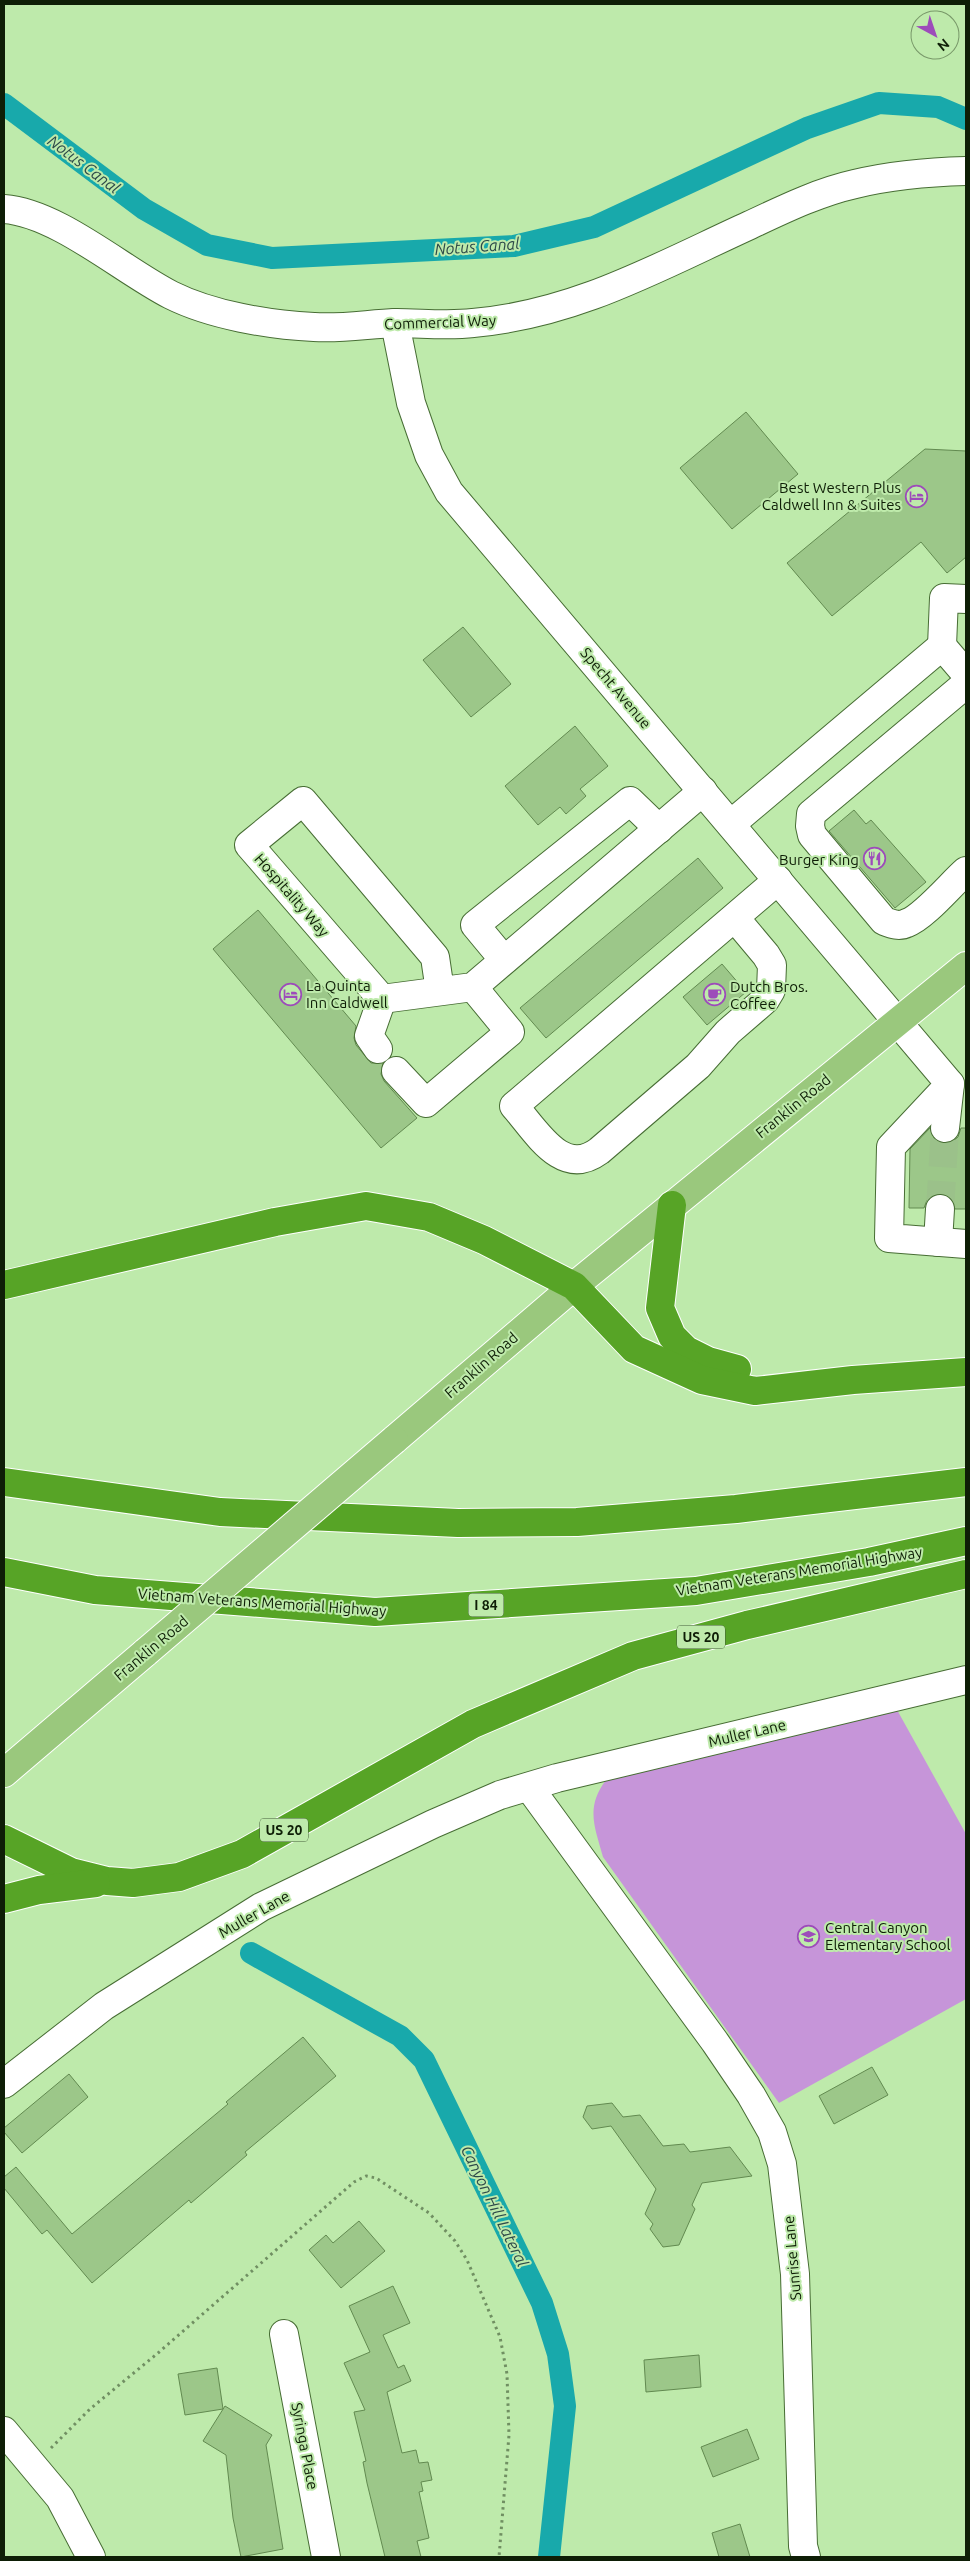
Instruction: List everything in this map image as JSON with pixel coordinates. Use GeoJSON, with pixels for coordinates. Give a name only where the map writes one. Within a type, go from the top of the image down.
{"type":"FeatureCollection","features":[{"type":"Feature","properties":{"kind":"highway"},"geometry":{"type":"LineString","coordinates":[[672,1205],[660,1308],[672,1336],[686,1350],[708,1361],[742,1370],[853,1380]]}},
{"type":"Feature","properties":{"kind":"highway"},"geometry":{"type":"LineString","coordinates":[[4,1285],[275,1222],[366,1206],[429,1217],[484,1240],[574,1286],[634,1348],[702,1380],[755,1390],[853,1380],[966,1372]]}},
{"type":"Feature","properties":{"kind":"highway"},"geometry":{"type":"LineString","coordinates":[[4,1482],[220,1512],[458,1524],[577,1522],[736,1509],[966,1482]]}},
{"type":"Feature","properties":{"kind":"highway","name":"Vietnam Veterans Memorial Highway"},"geometry":{"type":"LineString","coordinates":[[4,1572],[95,1590],[375,1612],[696,1591],[869,1562],[966,1541]]}},
{"type":"Feature","properties":{"kind":"highway","name":"US 20"},"geometry":{"type":"LineString","coordinates":[[4,1839],[71,1872],[107,1881],[133,1884],[179,1877],[242,1854],[474,1724],[633,1656],[709,1635],[966,1574]]}},
{"type":"Feature","properties":{"kind":"highway","name":"US 20"},"geometry":{"type":"LineString","coordinates":[[4,1899],[39,1890],[107,1881]]}},
{"type":"Feature","properties":{"kind":"main road","name":"Franklin Road"},"geometry":{"type":"LineString","coordinates":[[4,1773],[574,1286],[966,966]]}},
{"type":"Feature","properties":{"kind":"street","name":"Commercial Way"},"geometry":{"type":"LineString","coordinates":[[4,208],[15,210],[52,224],[172,296],[213,310],[267,323],[317,328],[395,324],[471,324],[529,316],[605,292],[797,204],[853,184],[919,172],[966,171]]}},
{"type":"Feature","properties":{"kind":"street","name":"Specht Avenue"},"geometry":{"type":"LineString","coordinates":[[395,324],[410,403],[429,455],[449,492],[960,1095]]}},
{"type":"Feature","properties":{"kind":"street"},"geometry":{"type":"LineString","coordinates":[[966,598],[944,598],[942,646],[966,674]]}},
{"type":"Feature","properties":{"kind":"street"},"geometry":{"type":"LineString","coordinates":[[731,824],[942,646]]}},
{"type":"Feature","properties":{"kind":"street"},"geometry":{"type":"LineString","coordinates":[[964,873],[954,885],[908,923],[895,925],[884,921],[812,835],[810,820],[811,814],[966,684]]}},
{"type":"Feature","properties":{"kind":"street"},"geometry":{"type":"LineString","coordinates":[[378,1049],[369,1036],[382,999],[472,987],[703,791]]}},
{"type":"Feature","properties":{"kind":"street","name":"Hospitality Way"},"geometry":{"type":"LineString","coordinates":[[382,999],[248,845],[304,801],[436,957],[440,991]]}},
{"type":"Feature","properties":{"kind":"street"},"geometry":{"type":"LineString","coordinates":[[504,960],[475,925],[630,801],[659,829]]}},
{"type":"Feature","properties":{"kind":"street"},"geometry":{"type":"LineString","coordinates":[[735,918],[772,965],[771,990],[765,1000],[728,1032],[698,1066],[599,1151],[589,1158],[582,1160],[562,1157],[552,1149],[514,1106],[778,880]]}},
{"type":"Feature","properties":{"kind":"street"},"geometry":{"type":"LineString","coordinates":[[522,888],[552,920]]}},
{"type":"Feature","properties":{"kind":"street"},"geometry":{"type":"LineString","coordinates":[[396,1071],[426,1103],[510,1032],[472,987]]}},
{"type":"Feature","properties":{"kind":"street"},"geometry":{"type":"LineString","coordinates":[[945,1128],[960,1095]]}},
{"type":"Feature","properties":{"kind":"street"},"geometry":{"type":"LineString","coordinates":[[960,1095],[891,1147],[889,1238],[966,1244]]}},
{"type":"Feature","properties":{"kind":"street"},"geometry":{"type":"LineString","coordinates":[[938,1242],[940,1209]]}},
{"type":"Feature","properties":{"kind":"street","name":"Muller Lane"},"geometry":{"type":"LineString","coordinates":[[4,2084],[104,2006],[261,1908],[433,1824],[500,1795],[966,1680]]}},
{"type":"Feature","properties":{"kind":"street","name":"Sunrise Lane"},"geometry":{"type":"LineString","coordinates":[[528,1787],[677,1990],[751,2095],[772,2132],[782,2164],[795,2274],[803,2546],[806,2557]]}},
{"type":"Feature","properties":{"kind":"street","name":"Syringa Place"},"geometry":{"type":"LineString","coordinates":[[284,2334],[326,2557]]}},
{"type":"Feature","properties":{"kind":"street"},"geometry":{"type":"LineString","coordinates":[[4,2431],[60,2498],[91,2557]]}},
{"type":"Feature","properties":{"kind":"path"},"geometry":{"type":"LineString","coordinates":[[52,2448],[90,2409],[158,2353],[354,2182],[366,2176],[376,2178],[429,2213],[455,2241],[467,2260],[500,2337],[507,2374],[509,2435],[499,2557]]}},
{"type":"Feature","properties":{"kind":"shaded area","name":"Central Canyon Elementary School"},"geometry":{"type":"Polygon","coordinates":[[[896,1708],[966,1834],[966,1999],[779,2103],[603,1857],[595,1827],[594,1809],[596,1800],[606,1780],[896,1708]]]}},
{"type":"Feature","properties":{"kind":"building"},"geometry":{"type":"Polygon","coordinates":[[[746,412],[798,474],[732,529],[680,468],[746,412]]]}},
{"type":"Feature","properties":{"kind":"building","name":"Best Western Plus Caldwell Inn & Suites"},"geometry":{"type":"Polygon","coordinates":[[[925,449],[966,451],[966,557],[947,573],[921,542],[832,616],[787,563],[925,449]]]}},
{"type":"Feature","properties":{"kind":"building"},"geometry":{"type":"Polygon","coordinates":[[[463,627],[511,684],[471,717],[423,660],[463,627]]]}},
{"type":"Feature","properties":{"kind":"building"},"geometry":{"type":"Polygon","coordinates":[[[575,726],[608,766],[580,789],[586,796],[566,814],[560,807],[538,825],[505,786],[575,726]]]}},
{"type":"Feature","properties":{"kind":"building","name":"Burger King"},"geometry":{"type":"Polygon","coordinates":[[[854,810],[866,824],[871,820],[926,882],[895,908],[829,831],[854,810]]]}},
{"type":"Feature","properties":{"kind":"building"},"geometry":{"type":"Polygon","coordinates":[[[698,858],[723,888],[546,1038],[520,1008],[698,858]]]}},
{"type":"Feature","properties":{"kind":"building","name":"La Quinta Inn Caldwell"},"geometry":{"type":"Polygon","coordinates":[[[258,910],[356,1026],[354,1038],[356,1045],[371,1063],[383,1063],[381,1074],[384,1081],[417,1118],[381,1148],[213,949],[258,910]]]}},
{"type":"Feature","properties":{"kind":"building","name":"Dutch Bros. Coffee"},"geometry":{"type":"Polygon","coordinates":[[[722,964],[746,992],[707,1025],[683,997],[722,964]]]}},
{"type":"Feature","properties":{"kind":"building"},"geometry":{"type":"Polygon","coordinates":[[[930,1128],[935,1140],[944,1144],[952,1142],[958,1137],[961,1128],[966,1128],[966,1209],[955,1209],[949,1196],[940,1193],[933,1195],[927,1200],[924,1208],[909,1208],[910,1149],[930,1128]]]}},
{"type":"Feature","properties":{"kind":"building"},"geometry":{"type":"Polygon","coordinates":[[[303,2037],[336,2076],[245,2152],[247,2155],[191,2203],[189,2200],[92,2283],[47,2230],[42,2234],[4,2188],[4,2177],[16,2167],[72,2234],[228,2104],[226,2102],[303,2037]]]}},
{"type":"Feature","properties":{"kind":"building"},"geometry":{"type":"Polygon","coordinates":[[[872,2067],[888,2095],[834,2124],[819,2096],[872,2067]]]}},
{"type":"Feature","properties":{"kind":"building"},"geometry":{"type":"Polygon","coordinates":[[[69,2074],[88,2097],[22,2153],[4,2132],[4,2128],[69,2074]]]}},
{"type":"Feature","properties":{"kind":"building"},"geometry":{"type":"Polygon","coordinates":[[[612,2103],[623,2117],[640,2115],[663,2146],[684,2144],[690,2152],[730,2147],[752,2176],[702,2183],[692,2205],[695,2209],[679,2245],[663,2247],[650,2229],[653,2224],[645,2214],[656,2189],[611,2126],[592,2129],[583,2117],[587,2106],[612,2103]]]}},
{"type":"Feature","properties":{"kind":"building"},"geometry":{"type":"Polygon","coordinates":[[[359,2221],[385,2251],[341,2288],[309,2250],[326,2235],[333,2243],[359,2221]]]}},
{"type":"Feature","properties":{"kind":"building"},"geometry":{"type":"Polygon","coordinates":[[[393,2286],[410,2323],[383,2335],[398,2368],[404,2365],[411,2381],[387,2392],[402,2453],[416,2450],[419,2463],[428,2462],[432,2480],[421,2482],[423,2491],[419,2492],[429,2538],[417,2541],[421,2557],[385,2557],[367,2483],[363,2462],[366,2461],[354,2412],[365,2410],[344,2363],[370,2352],[349,2306],[393,2286]]]}},
{"type":"Feature","properties":{"kind":"building"},"geometry":{"type":"Polygon","coordinates":[[[699,2355],[701,2387],[646,2392],[644,2360],[699,2355]]]}},
{"type":"Feature","properties":{"kind":"building"},"geometry":{"type":"Polygon","coordinates":[[[217,2368],[223,2409],[185,2415],[178,2374],[217,2368]]]}},
{"type":"Feature","properties":{"kind":"building"},"geometry":{"type":"Polygon","coordinates":[[[225,2406],[272,2435],[266,2445],[283,2549],[241,2557],[233,2518],[226,2455],[203,2441],[225,2406]]]}},
{"type":"Feature","properties":{"kind":"building"},"geometry":{"type":"Polygon","coordinates":[[[747,2429],[759,2459],[713,2477],[701,2447],[747,2429]]]}},
{"type":"Feature","properties":{"kind":"building"},"geometry":{"type":"Polygon","coordinates":[[[740,2524],[750,2557],[719,2557],[712,2533],[740,2524]]]}},
{"type":"Feature","properties":{"kind":"waterway","name":"Notus Canal"},"geometry":{"type":"LineString","coordinates":[[4,104],[144,209],[207,245],[272,258],[514,246],[594,227],[807,128],[879,103],[938,107],[966,119]]}},
{"type":"Feature","properties":{"kind":"waterway","name":"Canyon Hill Lateral"},"geometry":{"type":"LineString","coordinates":[[251,1953],[400,2036],[424,2060],[542,2303],[558,2354],[565,2406],[549,2557]]}},
{"type":"Feature","properties":{"kind":"tunnel"},"geometry":{"type":"LineString","coordinates":[[940,1209],[945,1128]]}},
{"type":"Feature","properties":{"kind":"place","name":"Best Western Plus Caldwell Inn & Suites"},"geometry":{"type":"Point","coordinates":[917,496]}},
{"type":"Feature","properties":{"kind":"place","name":"Burger King"},"geometry":{"type":"Point","coordinates":[875,859]}},
{"type":"Feature","properties":{"kind":"place","name":"La Quinta Inn Caldwell"},"geometry":{"type":"Point","coordinates":[290,994]}},
{"type":"Feature","properties":{"kind":"place","name":"Dutch Bros. Coffee"},"geometry":{"type":"Point","coordinates":[714,995]}},
{"type":"Feature","properties":{"kind":"place","name":"Central Canyon Elementary School"},"geometry":{"type":"Point","coordinates":[809,1936]}}]}
